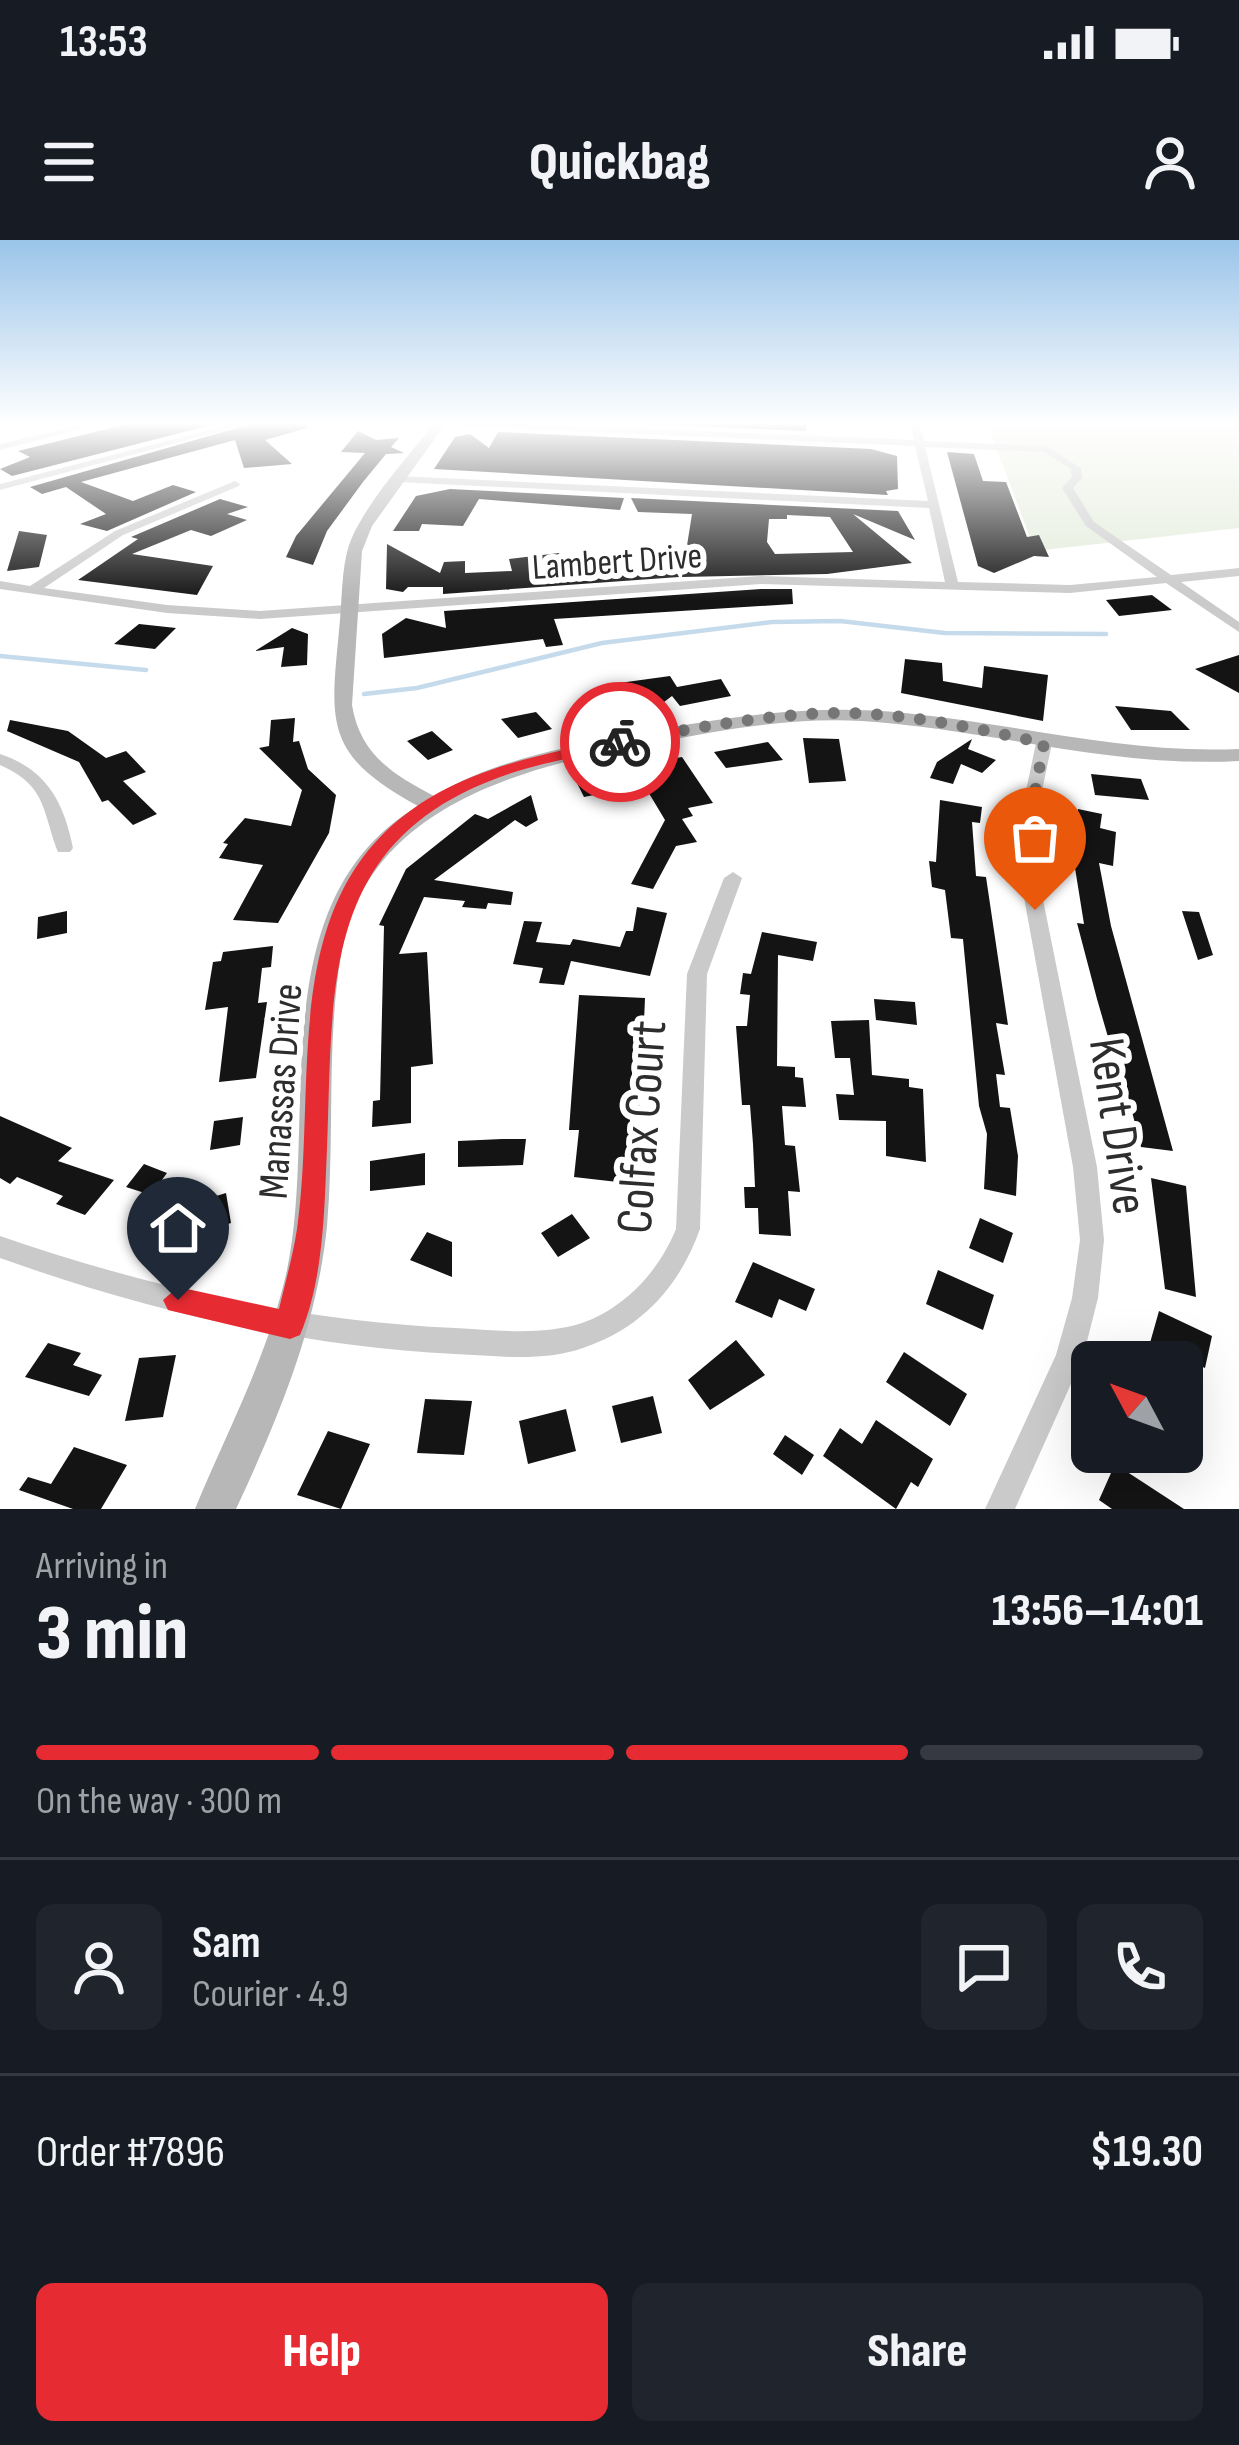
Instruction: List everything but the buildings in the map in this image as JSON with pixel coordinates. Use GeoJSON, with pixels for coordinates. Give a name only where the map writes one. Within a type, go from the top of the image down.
{"type":"FeatureCollection","features":[{"type":"Feature","properties":{"kind":"main road"},"geometry":{"type":"LineString","coordinates":[[397,482],[360,536],[348,611],[342,705],[349,741],[371,767],[432,804]]}},
{"type":"Feature","properties":{"kind":"main road","name":"Manassas Drive"},"geometry":{"type":"LineString","coordinates":[[215,1509],[270,1387],[290,1325],[310,1229],[330,943],[362,868],[432,804],[545,758],[788,716],[906,718],[1148,756],[1239,755]]}},
{"type":"Feature","properties":{"kind":"street"},"geometry":{"type":"LineString","coordinates":[[465,482],[934,505]]}},
{"type":"Feature","properties":{"kind":"street"},"geometry":{"type":"LineString","coordinates":[[929,482],[952,584]]}},
{"type":"Feature","properties":{"kind":"street"},"geometry":{"type":"LineString","coordinates":[[1072,482],[1066,488],[1090,524],[1239,628]]}},
{"type":"Feature","properties":{"kind":"street"},"geometry":{"type":"LineString","coordinates":[[32,590],[118,533],[235,484]]}},
{"type":"Feature","properties":{"kind":"street","name":"Lambert Drive"},"geometry":{"type":"LineString","coordinates":[[0,585],[212,613],[348,611],[761,580],[1070,589],[1239,572]]}},
{"type":"Feature","properties":{"kind":"street","name":"Kent Drive"},"geometry":{"type":"LineString","coordinates":[[1000,1509],[1070,1357],[1085,1298],[1092,1240],[1074,1104],[1028,870],[1030,805],[1044,743]]}},
{"type":"Feature","properties":{"kind":"street"},"geometry":{"type":"LineString","coordinates":[[0,759],[45,784],[60,817],[64,848]]}},
{"type":"Feature","properties":{"kind":"street","name":"Colfax Court"},"geometry":{"type":"LineString","coordinates":[[0,1247],[140,1291],[290,1325],[451,1342],[557,1341],[612,1322],[657,1286],[681,1253],[688,1229],[697,974],[733,878]]}},
{"type":"Feature","properties":{"kind":"green space"},"geometry":{"type":"Polygon","coordinates":[[[1009,482],[1239,482],[1239,528],[1035,551],[1009,482]]]}},
{"type":"Feature","properties":{"kind":"waterway"},"geometry":{"type":"LineString","coordinates":[[364,694],[417,688],[602,643],[772,622],[840,621],[945,633],[1106,634]]}},
{"type":"Feature","properties":{"kind":"waterway"},"geometry":{"type":"LineString","coordinates":[[0,656],[146,670]]}},
{"type":"Feature","properties":{"kind":"way so far"},"geometry":{"type":"LineString","coordinates":[[620,742],[742,721],[833,713],[928,721],[1044,743],[1027,836],[1035,910]]}},
{"type":"Feature","properties":{"kind":"route"},"geometry":{"type":"LineString","coordinates":[[178,1300],[290,1325],[310,1229],[325,971],[338,915],[362,868],[408,821],[445,796],[511,768],[620,742]]}}]}
